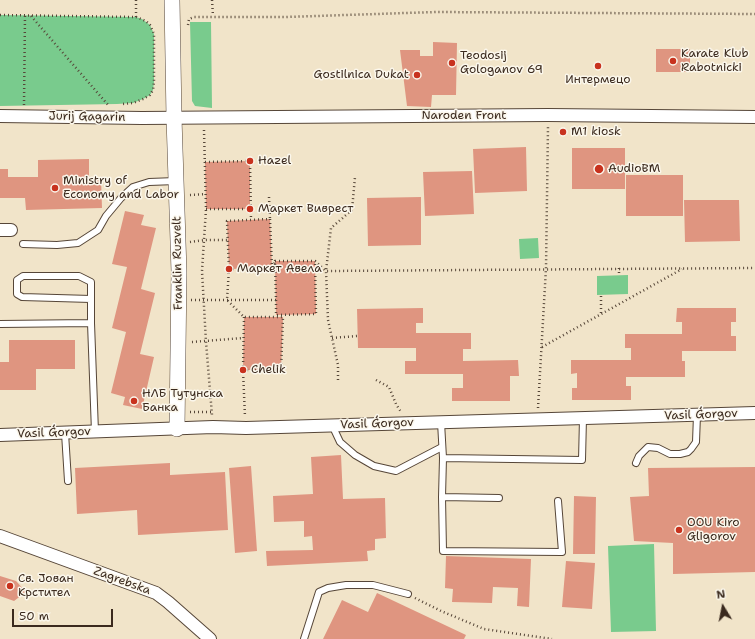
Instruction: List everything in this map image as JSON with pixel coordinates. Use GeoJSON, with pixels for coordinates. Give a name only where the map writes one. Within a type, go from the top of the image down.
{"type":"FeatureCollection","features":[{"type":"Feature","properties":{"kind":"street","name":"Franklin Ruzvelt"},"geometry":{"type":"LineString","coordinates":[[172,0],[178,244],[177,430]]}},
{"type":"Feature","properties":{"kind":"street","name":"Jurij Gagarin"},"geometry":{"type":"LineString","coordinates":[[0,116],[23,111],[119,117],[174,118]]}},
{"type":"Feature","properties":{"kind":"street","name":"Naroden Front"},"geometry":{"type":"LineString","coordinates":[[174,118],[548,115],[755,117]]}},
{"type":"Feature","properties":{"kind":"street","name":"Vasil Ǵorgov"},"geometry":{"type":"LineString","coordinates":[[0,435],[177,430],[213,427],[246,428],[755,413]]}},
{"type":"Feature","properties":{"kind":"street","name":"Zagrebska"},"geometry":{"type":"LineString","coordinates":[[0,536],[156,593],[210,639]]}},
{"type":"Feature","properties":{"kind":"lane"},"geometry":{"type":"LineString","coordinates":[[23,244],[78,243],[98,230],[106,216],[121,198],[133,187],[149,182],[177,181]]}},
{"type":"Feature","properties":{"kind":"lane"},"geometry":{"type":"LineString","coordinates":[[91,299],[22,297],[17,294],[17,280],[22,276],[79,276],[91,282],[95,432]]}},
{"type":"Feature","properties":{"kind":"lane"},"geometry":{"type":"LineString","coordinates":[[0,324],[91,323]]}},
{"type":"Feature","properties":{"kind":"lane"},"geometry":{"type":"LineString","coordinates":[[636,463],[639,456],[648,447],[658,448],[670,454],[688,452],[696,442],[697,415]]}},
{"type":"Feature","properties":{"kind":"lane"},"geometry":{"type":"LineString","coordinates":[[443,458],[582,460],[583,418]]}},
{"type":"Feature","properties":{"kind":"lane"},"geometry":{"type":"LineString","coordinates":[[441,422],[443,458],[442,551],[562,552],[558,501]]}},
{"type":"Feature","properties":{"kind":"lane"},"geometry":{"type":"LineString","coordinates":[[332,425],[340,442],[355,455],[374,466],[396,471],[442,447]]}},
{"type":"Feature","properties":{"kind":"lane"},"geometry":{"type":"LineString","coordinates":[[65,433],[68,481]]}},
{"type":"Feature","properties":{"kind":"lane"},"geometry":{"type":"LineString","coordinates":[[442,497],[500,498]]}},
{"type":"Feature","properties":{"kind":"lane"},"geometry":{"type":"LineString","coordinates":[[304,639],[319,592],[328,588],[346,585],[373,585],[408,594]]}},
{"type":"Feature","properties":{"kind":"path"},"geometry":{"type":"LineString","coordinates":[[136,0],[136,18]]}},
{"type":"Feature","properties":{"kind":"path"},"geometry":{"type":"LineString","coordinates":[[212,0],[213,16]]}},
{"type":"Feature","properties":{"kind":"path"},"geometry":{"type":"LineString","coordinates":[[188,30],[188,22],[190,18],[213,16],[286,17],[436,12],[755,14]]}},
{"type":"Feature","properties":{"kind":"path"},"geometry":{"type":"LineString","coordinates":[[0,15],[136,18],[150,25],[154,34],[153,90],[150,95],[144,99],[133,103],[117,104]]}},
{"type":"Feature","properties":{"kind":"path"},"geometry":{"type":"LineString","coordinates":[[23,111],[25,15]]}},
{"type":"Feature","properties":{"kind":"path"},"geometry":{"type":"LineString","coordinates":[[31,15],[119,117]]}},
{"type":"Feature","properties":{"kind":"path"},"geometry":{"type":"LineString","coordinates":[[100,105],[112,105]]}},
{"type":"Feature","properties":{"kind":"path"},"geometry":{"type":"LineString","coordinates":[[23,111],[31,106]]}},
{"type":"Feature","properties":{"kind":"path"},"geometry":{"type":"LineString","coordinates":[[537,419],[546,268],[548,115]]}},
{"type":"Feature","properties":{"kind":"path"},"geometry":{"type":"LineString","coordinates":[[204,117],[206,210],[202,271],[213,427]]}},
{"type":"Feature","properties":{"kind":"path"},"geometry":{"type":"LineString","coordinates":[[205,162],[250,161],[251,220]]}},
{"type":"Feature","properties":{"kind":"path"},"geometry":{"type":"LineString","coordinates":[[338,380],[338,365],[328,320],[326,271],[331,228],[352,210],[355,177]]}},
{"type":"Feature","properties":{"kind":"path"},"geometry":{"type":"LineString","coordinates":[[269,197],[272,268]]}},
{"type":"Feature","properties":{"kind":"path"},"geometry":{"type":"LineString","coordinates":[[206,210],[250,209]]}},
{"type":"Feature","properties":{"kind":"path"},"geometry":{"type":"LineString","coordinates":[[243,370],[281,370],[284,317],[244,317],[227,300],[229,269],[227,221],[270,219]]}},
{"type":"Feature","properties":{"kind":"path"},"geometry":{"type":"LineString","coordinates":[[178,244],[205,240],[228,240]]}},
{"type":"Feature","properties":{"kind":"path"},"geometry":{"type":"LineString","coordinates":[[275,261],[276,314],[316,314],[315,261]]}},
{"type":"Feature","properties":{"kind":"path"},"geometry":{"type":"LineString","coordinates":[[272,268],[275,261]]}},
{"type":"Feature","properties":{"kind":"path"},"geometry":{"type":"LineString","coordinates":[[275,261],[315,261],[326,271],[546,268],[755,268]]}},
{"type":"Feature","properties":{"kind":"path"},"geometry":{"type":"LineString","coordinates":[[229,269],[272,268]]}},
{"type":"Feature","properties":{"kind":"path"},"geometry":{"type":"LineString","coordinates":[[619,268],[619,275]]}},
{"type":"Feature","properties":{"kind":"path"},"geometry":{"type":"LineString","coordinates":[[542,347],[682,268]]}},
{"type":"Feature","properties":{"kind":"path"},"geometry":{"type":"LineString","coordinates":[[601,295],[601,314]]}},
{"type":"Feature","properties":{"kind":"path"},"geometry":{"type":"LineString","coordinates":[[178,301],[276,300]]}},
{"type":"Feature","properties":{"kind":"path"},"geometry":{"type":"LineString","coordinates":[[244,317],[243,370],[246,428]]}},
{"type":"Feature","properties":{"kind":"path"},"geometry":{"type":"LineString","coordinates":[[332,338],[357,336]]}},
{"type":"Feature","properties":{"kind":"path"},"geometry":{"type":"LineString","coordinates":[[178,343],[243,338]]}},
{"type":"Feature","properties":{"kind":"path"},"geometry":{"type":"LineString","coordinates":[[376,380],[389,387],[396,404],[408,423]]}},
{"type":"Feature","properties":{"kind":"path"},"geometry":{"type":"LineString","coordinates":[[177,412],[212,412]]}},
{"type":"Feature","properties":{"kind":"path"},"geometry":{"type":"LineString","coordinates":[[408,594],[441,611],[484,629],[552,639]]}},
{"type":"Feature","properties":{"kind":"green space"},"geometry":{"type":"Polygon","coordinates":[[[0,15],[136,17],[142,19],[150,25],[154,34],[153,90],[150,95],[133,103],[0,106],[0,15]]]}},
{"type":"Feature","properties":{"kind":"green space"},"geometry":{"type":"Polygon","coordinates":[[[190,22],[211,22],[212,108],[195,106],[192,101],[190,22]]]}},
{"type":"Feature","properties":{"kind":"green space"},"geometry":{"type":"Polygon","coordinates":[[[538,238],[539,258],[520,259],[519,239],[538,238]]]}},
{"type":"Feature","properties":{"kind":"green space"},"geometry":{"type":"Polygon","coordinates":[[[628,275],[628,294],[597,295],[597,276],[628,275]]]}},
{"type":"Feature","properties":{"kind":"green space"},"geometry":{"type":"Polygon","coordinates":[[[654,544],[656,631],[611,632],[608,546],[654,544]]]}},
{"type":"Feature","properties":{"kind":"building"},"geometry":{"type":"Polygon","coordinates":[[[433,42],[457,43],[456,95],[432,95],[431,107],[407,106],[400,50],[420,50],[420,56],[433,56],[433,42]]]}},
{"type":"Feature","properties":{"kind":"building","name":"Karate Klub Rabotnicki"},"geometry":{"type":"Polygon","coordinates":[[[656,49],[690,49],[690,72],[656,72],[656,49]]]}},
{"type":"Feature","properties":{"kind":"building"},"geometry":{"type":"Polygon","coordinates":[[[526,147],[527,191],[475,193],[473,149],[526,147]]]}},
{"type":"Feature","properties":{"kind":"building"},"geometry":{"type":"Polygon","coordinates":[[[572,148],[625,148],[625,189],[572,189],[572,148]]]}},
{"type":"Feature","properties":{"kind":"building","name":"Ministry of Economy and Labor"},"geometry":{"type":"Polygon","coordinates":[[[89,159],[89,179],[101,178],[102,208],[26,210],[25,198],[0,198],[0,169],[8,169],[8,177],[38,177],[38,160],[89,159]]]}},
{"type":"Feature","properties":{"kind":"building"},"geometry":{"type":"Polygon","coordinates":[[[250,161],[250,209],[206,209],[205,162],[250,161]]]}},
{"type":"Feature","properties":{"kind":"building"},"geometry":{"type":"Polygon","coordinates":[[[472,171],[474,214],[425,216],[423,172],[472,171]]]}},
{"type":"Feature","properties":{"kind":"building"},"geometry":{"type":"Polygon","coordinates":[[[626,175],[683,175],[683,216],[626,216],[626,175]]]}},
{"type":"Feature","properties":{"kind":"building"},"geometry":{"type":"Polygon","coordinates":[[[421,197],[421,245],[368,246],[367,198],[421,197]]]}},
{"type":"Feature","properties":{"kind":"building"},"geometry":{"type":"Polygon","coordinates":[[[684,200],[739,200],[740,241],[685,242],[684,200]]]}},
{"type":"Feature","properties":{"kind":"building"},"geometry":{"type":"Polygon","coordinates":[[[125,211],[144,215],[141,225],[156,228],[141,289],[155,293],[140,354],[154,357],[142,409],[123,405],[125,397],[111,393],[126,332],[112,328],[127,267],[112,264],[125,211]]]}},
{"type":"Feature","properties":{"kind":"building"},"geometry":{"type":"Polygon","coordinates":[[[270,219],[272,268],[229,269],[227,221],[270,219]]]}},
{"type":"Feature","properties":{"kind":"building"},"geometry":{"type":"Polygon","coordinates":[[[275,261],[315,261],[316,314],[276,315],[275,261]]]}},
{"type":"Feature","properties":{"kind":"building"},"geometry":{"type":"Polygon","coordinates":[[[423,308],[423,323],[416,323],[416,333],[471,333],[471,349],[463,349],[463,361],[518,360],[519,376],[510,376],[510,401],[452,401],[452,388],[463,388],[463,374],[405,374],[405,361],[416,361],[416,348],[358,348],[357,309],[423,308]]]}},
{"type":"Feature","properties":{"kind":"building"},"geometry":{"type":"Polygon","coordinates":[[[677,308],[736,308],[736,322],[731,322],[731,336],[736,336],[736,351],[682,351],[682,361],[685,361],[685,377],[626,377],[626,386],[631,386],[631,400],[572,400],[572,388],[577,388],[577,373],[571,374],[571,360],[631,360],[631,348],[625,348],[625,334],[682,334],[682,322],[676,322],[677,308]]]}},
{"type":"Feature","properties":{"kind":"building"},"geometry":{"type":"Polygon","coordinates":[[[244,317],[283,317],[281,370],[243,370],[244,317]]]}},
{"type":"Feature","properties":{"kind":"building"},"geometry":{"type":"Polygon","coordinates":[[[9,340],[75,340],[75,369],[36,369],[36,390],[0,390],[0,362],[9,362],[9,340]]]}},
{"type":"Feature","properties":{"kind":"building"},"geometry":{"type":"Polygon","coordinates":[[[341,455],[343,499],[385,498],[386,538],[375,539],[375,550],[367,551],[368,561],[267,566],[266,551],[313,550],[312,536],[304,537],[304,521],[274,522],[273,496],[313,494],[311,457],[341,455]]]}},
{"type":"Feature","properties":{"kind":"building"},"geometry":{"type":"Polygon","coordinates":[[[170,463],[170,475],[225,472],[228,530],[138,535],[137,510],[77,514],[75,468],[170,463]]]}},
{"type":"Feature","properties":{"kind":"building"},"geometry":{"type":"Polygon","coordinates":[[[251,466],[257,551],[235,553],[229,468],[251,466]]]}},
{"type":"Feature","properties":{"kind":"building"},"geometry":{"type":"Polygon","coordinates":[[[755,467],[755,572],[673,574],[673,543],[634,541],[630,497],[649,496],[648,468],[755,467]]]}},
{"type":"Feature","properties":{"kind":"building"},"geometry":{"type":"Polygon","coordinates":[[[574,496],[596,497],[595,554],[573,554],[574,496]]]}},
{"type":"Feature","properties":{"kind":"building"},"geometry":{"type":"Polygon","coordinates":[[[446,556],[531,559],[529,607],[517,606],[518,588],[493,587],[492,603],[452,602],[453,589],[445,588],[446,556]]]}},
{"type":"Feature","properties":{"kind":"building"},"geometry":{"type":"Polygon","coordinates":[[[566,561],[595,563],[592,609],[562,607],[566,561]]]}},
{"type":"Feature","properties":{"kind":"building","name":"Св. Јован Крстител"},"geometry":{"type":"Polygon","coordinates":[[[0,576],[16,581],[26,592],[14,601],[0,596],[0,576]]]}},
{"type":"Feature","properties":{"kind":"building"},"geometry":{"type":"Polygon","coordinates":[[[377,593],[466,635],[464,639],[323,639],[342,600],[368,612],[377,593]]]}},
{"type":"Feature","properties":{"kind":"place","name":"Karate Klub Rabotnicki"},"geometry":{"type":"Point","coordinates":[673,61]}},
{"type":"Feature","properties":{"kind":"place","name":"Teodosij Gologanov 69"},"geometry":{"type":"Point","coordinates":[452,63]}},
{"type":"Feature","properties":{"kind":"place","name":"Интермецо"},"geometry":{"type":"Point","coordinates":[598,66]}},
{"type":"Feature","properties":{"kind":"place","name":"Gostilnica Dukat"},"geometry":{"type":"Point","coordinates":[417,75]}},
{"type":"Feature","properties":{"kind":"place","name":"M1 kiosk"},"geometry":{"type":"Point","coordinates":[563,132]}},
{"type":"Feature","properties":{"kind":"place","name":"Hazel"},"geometry":{"type":"Point","coordinates":[250,161]}},
{"type":"Feature","properties":{"kind":"place","name":"AudioBM"},"geometry":{"type":"Point","coordinates":[599,169]}},
{"type":"Feature","properties":{"kind":"place","name":"Ministry of Economy and Labor"},"geometry":{"type":"Point","coordinates":[55,188]}},
{"type":"Feature","properties":{"kind":"place","name":"Маркет Виврест"},"geometry":{"type":"Point","coordinates":[250,209]}},
{"type":"Feature","properties":{"kind":"place","name":"Маркет Авела"},"geometry":{"type":"Point","coordinates":[229,269]}},
{"type":"Feature","properties":{"kind":"place","name":"Chelik"},"geometry":{"type":"Point","coordinates":[243,370]}},
{"type":"Feature","properties":{"kind":"place","name":"НЛБ Тутунска Банка"},"geometry":{"type":"Point","coordinates":[134,401]}},
{"type":"Feature","properties":{"kind":"place","name":"OOU Kiro Gligorov"},"geometry":{"type":"Point","coordinates":[679,530]}},
{"type":"Feature","properties":{"kind":"place","name":"Св. Јован Крстител"},"geometry":{"type":"Point","coordinates":[10,586]}}]}
